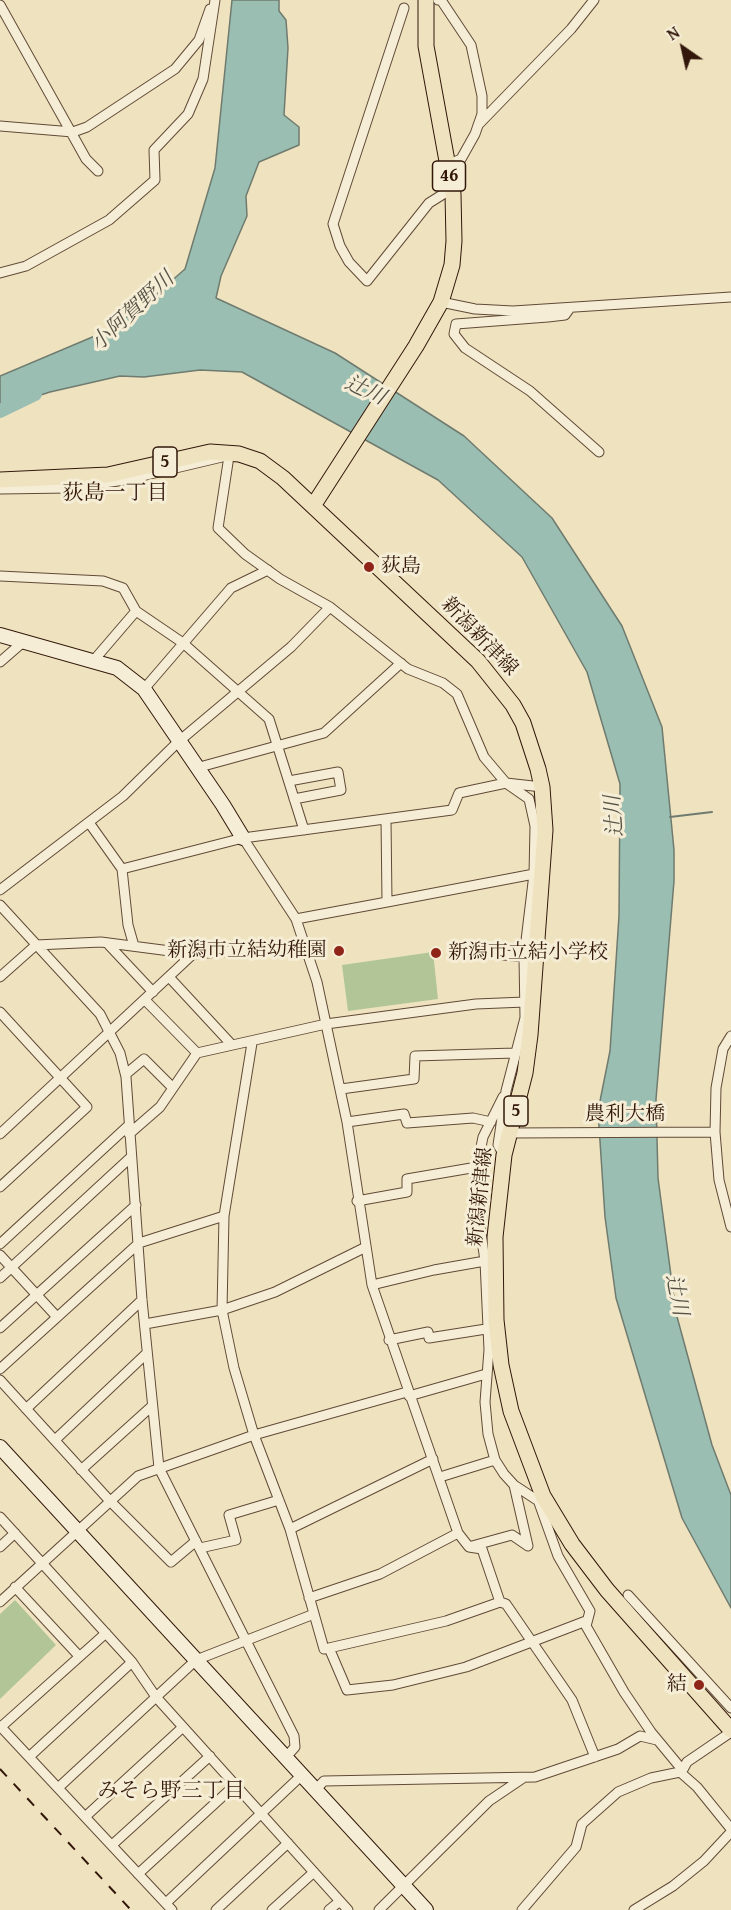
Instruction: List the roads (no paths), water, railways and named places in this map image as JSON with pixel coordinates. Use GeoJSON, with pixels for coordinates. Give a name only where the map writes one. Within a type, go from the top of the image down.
{"type":"FeatureCollection","features":[{"type":"Feature","properties":{"kind":"main road","name":"46"},"geometry":{"type":"LineString","coordinates":[[313,506],[416,346],[441,302],[452,265],[453,194],[426,46],[426,0]]}},
{"type":"Feature","properties":{"kind":"main road","name":"5"},"geometry":{"type":"LineString","coordinates":[[0,480],[108,475],[210,452],[260,460],[313,506]]}},
{"type":"Feature","properties":{"kind":"main road","name":"新潟新津線"},"geometry":{"type":"LineString","coordinates":[[313,506],[478,661],[501,686],[523,723],[542,787],[545,830],[529,958],[530,1035],[525,1073],[504,1155],[495,1237],[496,1320],[501,1365],[511,1411],[526,1456],[553,1514],[607,1590],[731,1731]]}},
{"type":"Feature","properties":{"kind":"street"},"geometry":{"type":"LineString","coordinates":[[0,126],[73,132],[87,127],[175,69],[199,40],[214,0]]}},
{"type":"Feature","properties":{"kind":"street"},"geometry":{"type":"LineString","coordinates":[[0,273],[26,266],[109,220],[155,180],[154,150],[188,114],[203,79],[214,0]]}},
{"type":"Feature","properties":{"kind":"street"},"geometry":{"type":"LineString","coordinates":[[438,0],[441,0],[471,45],[482,96],[478,125]]}},
{"type":"Feature","properties":{"kind":"street"},"geometry":{"type":"LineString","coordinates":[[447,165],[461,159],[478,125],[571,29],[594,0]]}},
{"type":"Feature","properties":{"kind":"street"},"geometry":{"type":"LineString","coordinates":[[0,5],[73,132],[86,159],[98,171]]}},
{"type":"Feature","properties":{"kind":"street"},"geometry":{"type":"LineString","coordinates":[[404,8],[333,224],[340,246],[349,262],[367,281],[429,203],[445,193],[453,194]]}},
{"type":"Feature","properties":{"kind":"street"},"geometry":{"type":"LineString","coordinates":[[441,302],[476,309],[513,311],[731,297]]}},
{"type":"Feature","properties":{"kind":"street"},"geometry":{"type":"LineString","coordinates":[[570,308],[565,315],[456,324],[454,334],[465,348],[530,391],[598,452]]}},
{"type":"Feature","properties":{"kind":"street"},"geometry":{"type":"LineString","coordinates":[[0,489],[69,488],[125,480],[227,454],[218,528],[268,570],[330,607],[408,669],[444,683],[457,694],[484,757],[506,783],[529,799],[535,826]]}},
{"type":"Feature","properties":{"kind":"street"},"geometry":{"type":"LineString","coordinates":[[144,689],[231,588],[268,570]]}},
{"type":"Feature","properties":{"kind":"street"},"geometry":{"type":"LineString","coordinates":[[0,576],[103,581],[123,588],[136,610],[183,643],[269,719],[304,830]]}},
{"type":"Feature","properties":{"kind":"street"},"geometry":{"type":"LineString","coordinates":[[0,890],[90,824],[123,796],[178,742],[291,647],[330,607]]}},
{"type":"Feature","properties":{"kind":"street"},"geometry":{"type":"LineString","coordinates":[[94,660],[136,610]]}},
{"type":"Feature","properties":{"kind":"street"},"geometry":{"type":"LineString","coordinates":[[0,635],[117,668],[144,689],[178,742],[224,805],[296,919],[317,982],[341,1089],[372,1286],[458,1533],[469,1547],[482,1549],[501,1602]]}},
{"type":"Feature","properties":{"kind":"street"},"geometry":{"type":"LineString","coordinates":[[0,663],[22,642]]}},
{"type":"Feature","properties":{"kind":"street"},"geometry":{"type":"LineString","coordinates":[[196,768],[324,733],[401,663]]}},
{"type":"Feature","properties":{"kind":"street"},"geometry":{"type":"LineString","coordinates":[[289,781],[338,772],[341,790],[294,799]]}},
{"type":"Feature","properties":{"kind":"street"},"geometry":{"type":"LineString","coordinates":[[122,869],[243,838],[452,810],[459,793],[506,783],[542,787],[535,826],[525,1018],[506,1091],[498,1145],[504,1155]]}},
{"type":"Feature","properties":{"kind":"street"},"geometry":{"type":"LineString","coordinates":[[386,819],[387,902]]}},
{"type":"Feature","properties":{"kind":"street"},"geometry":{"type":"LineString","coordinates":[[90,824],[122,869],[128,925],[134,946]]}},
{"type":"Feature","properties":{"kind":"street"},"geometry":{"type":"LineString","coordinates":[[296,919],[534,874]]}},
{"type":"Feature","properties":{"kind":"street"},"geometry":{"type":"LineString","coordinates":[[0,904],[100,1014],[111,1032],[126,1074],[142,1300],[159,1468],[294,1736],[295,1748],[286,1757]]}},
{"type":"Feature","properties":{"kind":"street"},"geometry":{"type":"LineString","coordinates":[[0,977],[36,945],[107,943],[193,954],[305,946]]}},
{"type":"Feature","properties":{"kind":"street"},"geometry":{"type":"LineString","coordinates":[[107,943],[153,992]]}},
{"type":"Feature","properties":{"kind":"street"},"geometry":{"type":"LineString","coordinates":[[0,1134],[193,954]]}},
{"type":"Feature","properties":{"kind":"street"},"geometry":{"type":"LineString","coordinates":[[504,955],[529,958]]}},
{"type":"Feature","properties":{"kind":"street"},"geometry":{"type":"LineString","coordinates":[[169,977],[232,1045]]}},
{"type":"Feature","properties":{"kind":"street"},"geometry":{"type":"LineString","coordinates":[[145,1000],[197,1053]]}},
{"type":"Feature","properties":{"kind":"street"},"geometry":{"type":"LineString","coordinates":[[0,1244],[129,1130],[160,1107],[197,1053],[252,1043],[326,1024],[476,1004],[525,1002]]}},
{"type":"Feature","properties":{"kind":"street"},"geometry":{"type":"LineString","coordinates":[[0,1012],[87,1107],[0,1187]]}},
{"type":"Feature","properties":{"kind":"street"},"geometry":{"type":"LineString","coordinates":[[525,1018],[530,1035]]}},
{"type":"Feature","properties":{"kind":"street"},"geometry":{"type":"LineString","coordinates":[[731,1036],[723,1049],[711,1132],[731,1227]]}},
{"type":"Feature","properties":{"kind":"street"},"geometry":{"type":"LineString","coordinates":[[252,1043],[224,1216],[222,1310],[254,1436],[290,1529],[324,1649],[446,1621],[501,1602],[506,1604],[530,1643],[572,1700],[595,1757]]}},
{"type":"Feature","properties":{"kind":"street"},"geometry":{"type":"LineString","coordinates":[[341,1089],[414,1078],[415,1056],[515,1053]]}},
{"type":"Feature","properties":{"kind":"street"},"geometry":{"type":"LineString","coordinates":[[126,1074],[144,1059],[173,1088]]}},
{"type":"Feature","properties":{"kind":"street"},"geometry":{"type":"LineString","coordinates":[[506,1091],[478,1152],[475,1191],[485,1261],[486,1413],[495,1460],[514,1485],[538,1500],[553,1514]]}},
{"type":"Feature","properties":{"kind":"street"},"geometry":{"type":"LineString","coordinates":[[478,1152],[504,1112]]}},
{"type":"Feature","properties":{"kind":"street"},"geometry":{"type":"LineString","coordinates":[[347,1122],[404,1114],[407,1123],[473,1118],[491,1122]]}},
{"type":"Feature","properties":{"kind":"street"},"geometry":{"type":"LineString","coordinates":[[0,1118],[8,1126]]}},
{"type":"Feature","properties":{"kind":"street","name":"農利大橋"},"geometry":{"type":"LineString","coordinates":[[510,1133],[711,1132]]}},
{"type":"Feature","properties":{"kind":"street"},"geometry":{"type":"LineString","coordinates":[[0,1278],[131,1158]]}},
{"type":"Feature","properties":{"kind":"street"},"geometry":{"type":"LineString","coordinates":[[357,1201],[407,1192],[407,1179],[477,1167]]}},
{"type":"Feature","properties":{"kind":"street"},"geometry":{"type":"LineString","coordinates":[[0,1328],[136,1206]]}},
{"type":"Feature","properties":{"kind":"street"},"geometry":{"type":"LineString","coordinates":[[0,1369],[139,1243],[224,1216]]}},
{"type":"Feature","properties":{"kind":"street"},"geometry":{"type":"LineString","coordinates":[[145,1324],[222,1310],[275,1292],[366,1247]]}},
{"type":"Feature","properties":{"kind":"street"},"geometry":{"type":"LineString","coordinates":[[0,1255],[57,1317]]}},
{"type":"Feature","properties":{"kind":"street"},"geometry":{"type":"LineString","coordinates":[[372,1286],[434,1270],[485,1261]]}},
{"type":"Feature","properties":{"kind":"street"},"geometry":{"type":"LineString","coordinates":[[26,1409],[142,1300]]}},
{"type":"Feature","properties":{"kind":"street"},"geometry":{"type":"LineString","coordinates":[[389,1340],[428,1332],[429,1338],[486,1329]]}},
{"type":"Feature","properties":{"kind":"street"},"geometry":{"type":"LineString","coordinates":[[55,1440],[147,1353]]}},
{"type":"Feature","properties":{"kind":"street"},"geometry":{"type":"LineString","coordinates":[[0,1602],[109,1500],[138,1476],[254,1436],[486,1374]]}},
{"type":"Feature","properties":{"kind":"street"},"geometry":{"type":"LineString","coordinates":[[0,1380],[109,1500],[171,1562],[198,1545],[236,1540],[229,1515],[279,1500]]}},
{"type":"Feature","properties":{"kind":"street"},"geometry":{"type":"LineString","coordinates":[[81,1470],[152,1406]]}},
{"type":"Feature","properties":{"kind":"street"},"geometry":{"type":"LineString","coordinates":[[0,1447],[426,1910]]}},
{"type":"Feature","properties":{"kind":"street"},"geometry":{"type":"LineString","coordinates":[[290,1529],[433,1459]]}},
{"type":"Feature","properties":{"kind":"street"},"geometry":{"type":"LineString","coordinates":[[440,1477],[495,1460]]}},
{"type":"Feature","properties":{"kind":"street"},"geometry":{"type":"LineString","coordinates":[[469,1547],[513,1535],[528,1546],[514,1485]]}},
{"type":"Feature","properties":{"kind":"street"},"geometry":{"type":"LineString","coordinates":[[538,1500],[558,1556],[590,1611],[586,1626],[624,1692],[680,1767],[681,1772],[731,1831],[704,1861],[673,1886],[634,1910]]}},
{"type":"Feature","properties":{"kind":"street"},"geometry":{"type":"LineString","coordinates":[[0,1517],[132,1662],[156,1697],[348,1910]]}},
{"type":"Feature","properties":{"kind":"street"},"geometry":{"type":"LineString","coordinates":[[0,1546],[15,1533]]}},
{"type":"Feature","properties":{"kind":"street"},"geometry":{"type":"LineString","coordinates":[[309,1598],[380,1574],[458,1533]]}},
{"type":"Feature","properties":{"kind":"street"},"geometry":{"type":"LineString","coordinates":[[15,1587],[79,1656]]}},
{"type":"Feature","properties":{"kind":"street"},"geometry":{"type":"LineString","coordinates":[[628,1595],[731,1708]]}},
{"type":"Feature","properties":{"kind":"street"},"geometry":{"type":"LineString","coordinates":[[58,1788],[196,1660],[314,1614]]}},
{"type":"Feature","properties":{"kind":"street"},"geometry":{"type":"LineString","coordinates":[[329,1648],[347,1690],[393,1685],[466,1667],[586,1621]]}},
{"type":"Feature","properties":{"kind":"street"},"geometry":{"type":"LineString","coordinates":[[106,1633],[0,1726],[169,1906],[302,1775]]}},
{"type":"Feature","properties":{"kind":"street"},"geometry":{"type":"LineString","coordinates":[[29,1757],[132,1662]]}},
{"type":"Feature","properties":{"kind":"street"},"geometry":{"type":"LineString","coordinates":[[85,1817],[183,1727]]}},
{"type":"Feature","properties":{"kind":"street"},"geometry":{"type":"LineString","coordinates":[[522,1910],[576,1847],[582,1824],[618,1792],[651,1778],[681,1772],[687,1762],[731,1731]]}},
{"type":"Feature","properties":{"kind":"street"},"geometry":{"type":"LineString","coordinates":[[315,1790],[324,1781],[535,1777],[618,1749],[640,1736],[658,1740]]}},
{"type":"Feature","properties":{"kind":"street"},"geometry":{"type":"LineString","coordinates":[[112,1845],[210,1756]]}},
{"type":"Feature","properties":{"kind":"street"},"geometry":{"type":"LineString","coordinates":[[379,1910],[489,1801],[523,1778]]}},
{"type":"Feature","properties":{"kind":"street"},"geometry":{"type":"LineString","coordinates":[[138,1874],[235,1785]]}},
{"type":"Feature","properties":{"kind":"street"},"geometry":{"type":"LineString","coordinates":[[216,1910],[288,1843]]}},
{"type":"Feature","properties":{"kind":"street"},"geometry":{"type":"LineString","coordinates":[[272,1910],[314,1872]]}},
{"type":"Feature","properties":{"kind":"street"},"geometry":{"type":"LineString","coordinates":[[329,1910],[340,1900]]}},
{"type":"Feature","properties":{"kind":"water","name":"辻川"},"geometry":{"type":"Polygon","coordinates":[[[232,0],[279,0],[279,11],[286,20],[288,48],[284,115],[299,127],[299,145],[259,162],[246,196],[247,216],[221,276],[216,298],[335,353],[464,436],[552,518],[622,626],[662,727],[674,850],[674,881],[656,1099],[658,1178],[676,1313],[712,1445],[731,1495],[731,1608],[682,1518],[616,1298],[605,1217],[598,1111],[610,1051],[619,916],[620,784],[587,672],[522,557],[438,480],[242,372],[200,370],[144,377],[120,376],[50,392],[0,408],[0,376],[109,330],[151,299],[185,269],[215,168],[232,0]]]}},
{"type":"Feature","properties":{"kind":"waterway","name":"小阿賀野川"},"geometry":{"type":"LineString","coordinates":[[0,411],[35,394]]}},
{"type":"Feature","properties":{"kind":"waterway"},"geometry":{"type":"LineString","coordinates":[[670,817],[712,812]]}},
{"type":"Feature","properties":{"kind":"railway"},"geometry":{"type":"LineString","coordinates":[[0,1769],[131,1910]]}},
{"type":"Feature","properties":{"kind":"place","name":"荻島"},"geometry":{"type":"Point","coordinates":[369,567]}},
{"type":"Feature","properties":{"kind":"place","name":"新潟市立結幼稚園"},"geometry":{"type":"Point","coordinates":[339,951]}},
{"type":"Feature","properties":{"kind":"place","name":"新潟市立結小学校"},"geometry":{"type":"Point","coordinates":[436,953]}},
{"type":"Feature","properties":{"kind":"place","name":"結"},"geometry":{"type":"Point","coordinates":[699,1685]}},
{"type":"Feature","properties":{"kind":"district","name":"荻島一丁目"},"geometry":{"type":"Point","coordinates":[115,494]}},
{"type":"Feature","properties":{"kind":"district","name":"みそら野三丁目"},"geometry":{"type":"Point","coordinates":[171,1792]}}]}
